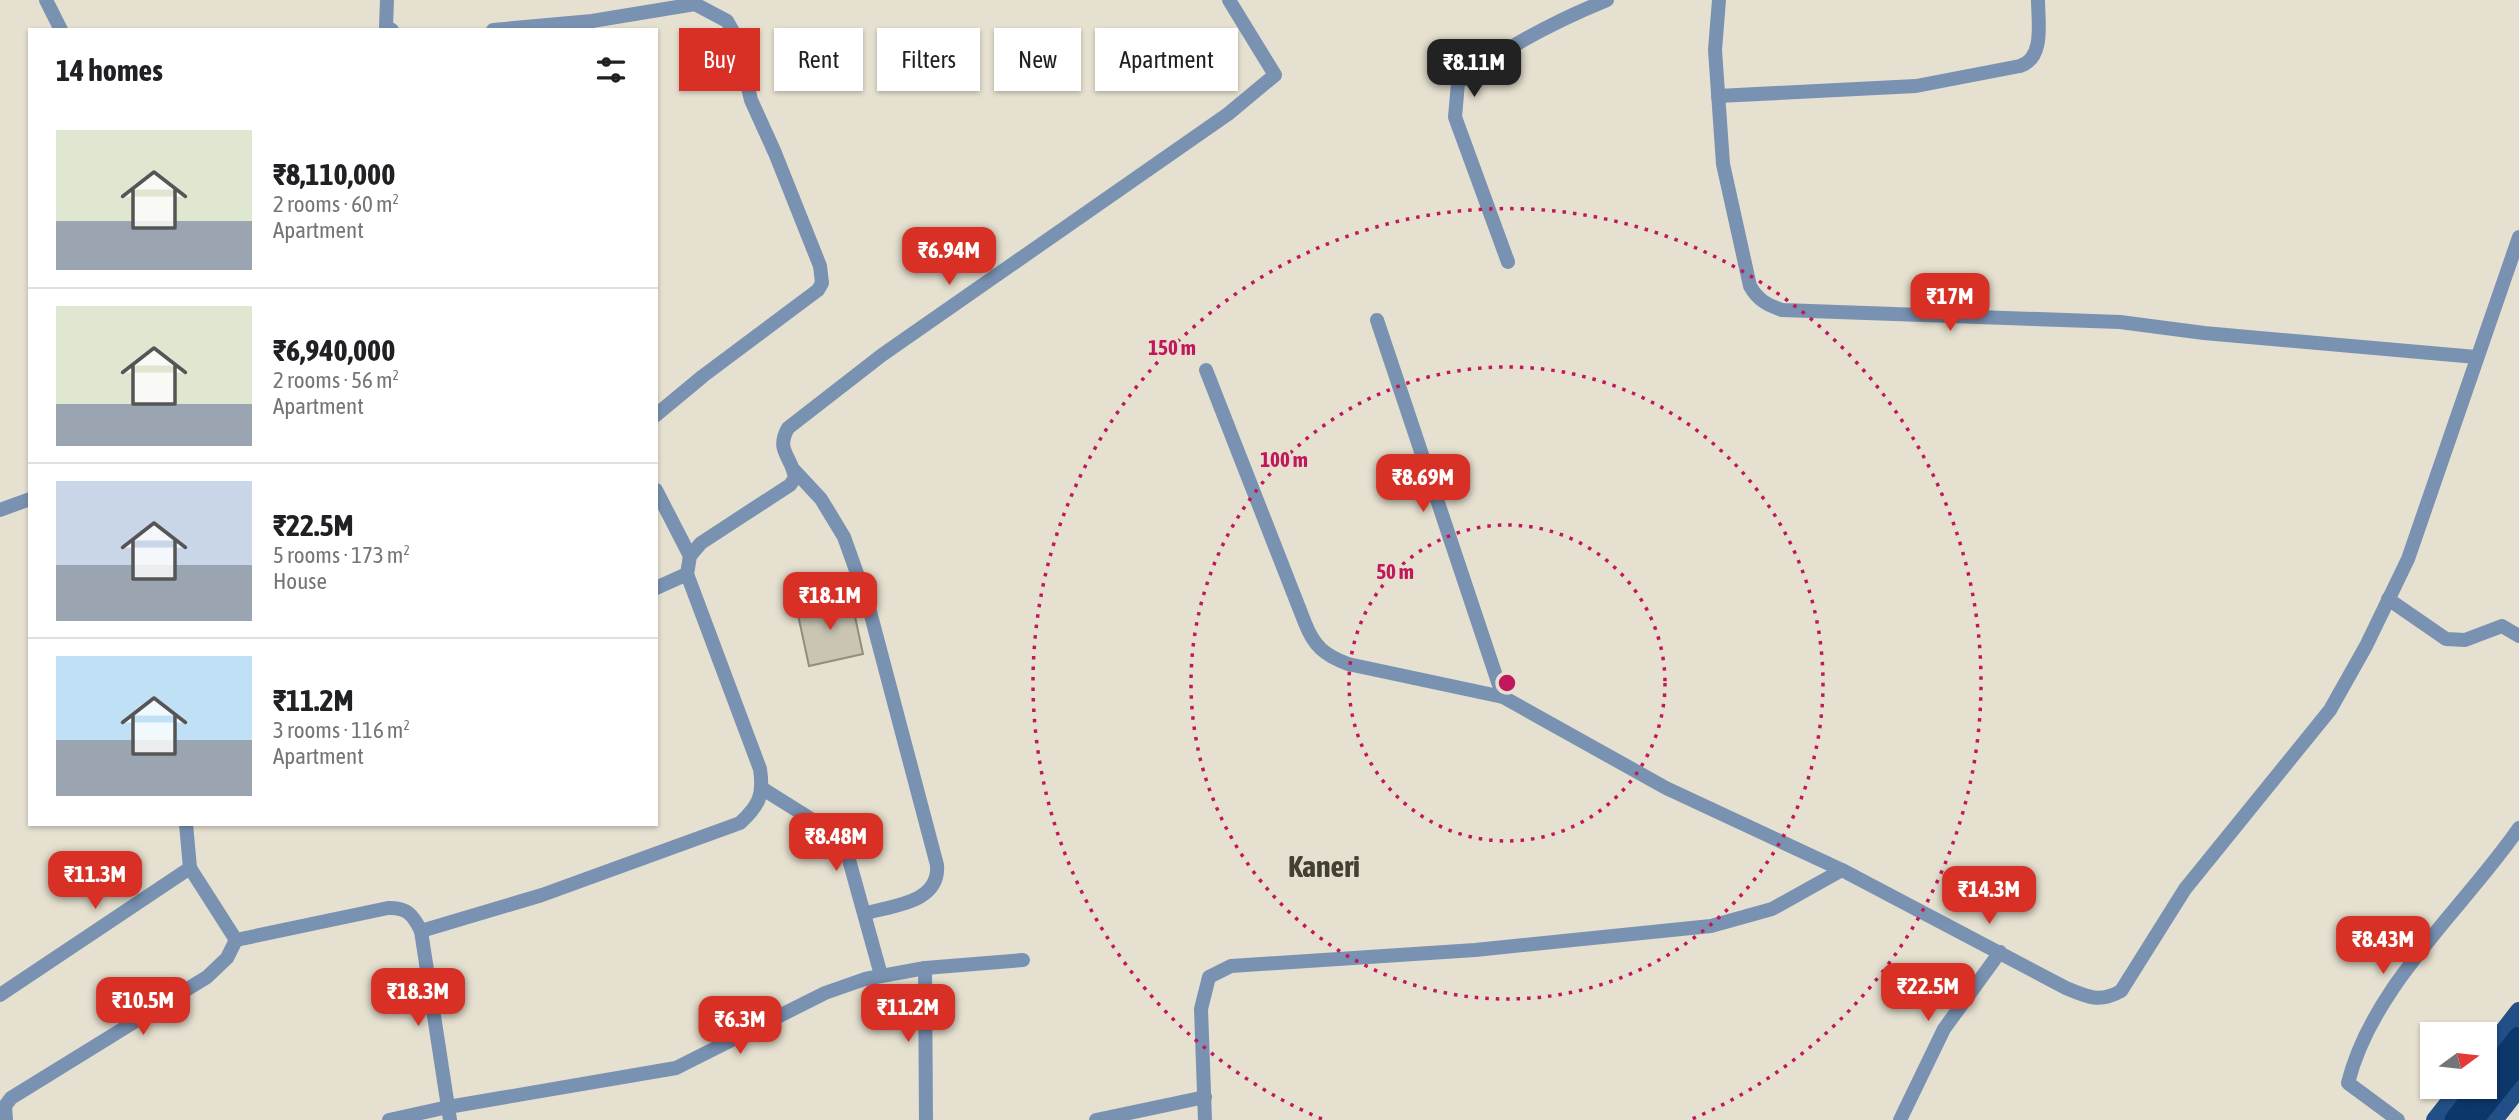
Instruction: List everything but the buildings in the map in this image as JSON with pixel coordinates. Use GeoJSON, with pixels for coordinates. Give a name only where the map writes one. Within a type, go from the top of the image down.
{"type":"FeatureCollection","features":[{"type":"Feature","properties":{"kind":"highway"},"geometry":{"type":"LineString","coordinates":[[2497,1065],[2519,1037]]}},
{"type":"Feature","properties":{"kind":"highway"},"geometry":{"type":"LineString","coordinates":[[2473,1120],[2519,1062]]}},
{"type":"Feature","properties":{"kind":"highway"},"geometry":{"type":"LineString","coordinates":[[2455,1120],[2471,1099]]}},
{"type":"Feature","properties":{"kind":"main road"},"geometry":{"type":"LineString","coordinates":[[2497,1039],[2519,1011]]}},
{"type":"Feature","properties":{"kind":"main road"},"geometry":{"type":"LineString","coordinates":[[2494,1120],[2519,1088]]}},
{"type":"Feature","properties":{"kind":"main road"},"geometry":{"type":"LineString","coordinates":[[2435,1120],[2452,1099]]}},
{"type":"Feature","properties":{"kind":"street"},"geometry":{"type":"LineString","coordinates":[[46,0],[60,28]]}},
{"type":"Feature","properties":{"kind":"street"},"geometry":{"type":"LineString","coordinates":[[387,0],[387,28]]}},
{"type":"Feature","properties":{"kind":"street"},"geometry":{"type":"LineString","coordinates":[[867,914],[917,898],[933,889],[938,877],[937,865],[868,604],[844,537],[821,499],[794,470],[784,453],[782,439],[788,428],[882,355],[1228,114],[1275,75],[1229,0]]}},
{"type":"Feature","properties":{"kind":"street"},"geometry":{"type":"LineString","coordinates":[[1508,262],[1455,117],[1458,83],[1497,53],[1533,33],[1607,0]]}},
{"type":"Feature","properties":{"kind":"street"},"geometry":{"type":"LineString","coordinates":[[1719,0],[1715,50],[1723,164],[1746,274],[1757,298],[1769,306],[1783,310],[2120,322],[2218,334],[2476,357]]}},
{"type":"Feature","properties":{"kind":"street"},"geometry":{"type":"LineString","coordinates":[[1718,96],[1916,86],[2020,66],[2029,63],[2036,50],[2038,0]]}},
{"type":"Feature","properties":{"kind":"street"},"geometry":{"type":"LineString","coordinates":[[515,28],[592,21],[702,2],[727,21],[735,35],[751,100],[820,266],[822,283],[818,290],[658,413]]}},
{"type":"Feature","properties":{"kind":"street"},"geometry":{"type":"LineString","coordinates":[[1206,370],[1305,623],[1318,649],[1348,664],[1503,697],[1665,788],[1842,870],[2091,999],[2106,999],[2120,990],[2192,880],[2330,710],[2408,559],[2519,237]]}},
{"type":"Feature","properties":{"kind":"street"},"geometry":{"type":"LineString","coordinates":[[1377,320],[1503,697]]}},
{"type":"Feature","properties":{"kind":"street"},"geometry":{"type":"LineString","coordinates":[[421,931],[542,895],[698,841],[740,823],[757,807],[763,789],[760,769],[687,574],[690,556],[701,543],[790,485],[795,478],[794,470]]}},
{"type":"Feature","properties":{"kind":"street"},"geometry":{"type":"LineString","coordinates":[[658,494],[690,556]]}},
{"type":"Feature","properties":{"kind":"street"},"geometry":{"type":"LineString","coordinates":[[0,510],[28,500]]}},
{"type":"Feature","properties":{"kind":"street"},"geometry":{"type":"LineString","coordinates":[[658,587],[687,574]]}},
{"type":"Feature","properties":{"kind":"street"},"geometry":{"type":"LineString","coordinates":[[2388,599],[2446,639],[2465,640],[2502,626],[2519,636]]}},
{"type":"Feature","properties":{"kind":"street"},"geometry":{"type":"LineString","coordinates":[[763,789],[830,831],[846,849],[867,914],[881,975]]}},
{"type":"Feature","properties":{"kind":"street"},"geometry":{"type":"LineString","coordinates":[[186,826],[190,868],[236,940]]}},
{"type":"Feature","properties":{"kind":"street"},"geometry":{"type":"LineString","coordinates":[[2398,1120],[2348,1083],[2360,1047],[2425,943],[2502,854],[2519,828]]}},
{"type":"Feature","properties":{"kind":"street"},"geometry":{"type":"LineString","coordinates":[[0,996],[190,868]]}},
{"type":"Feature","properties":{"kind":"street"},"geometry":{"type":"LineString","coordinates":[[1205,1120],[1201,1009],[1209,977],[1218,970],[1231,966],[1475,950],[1711,926],[1772,909],[1842,870]]}},
{"type":"Feature","properties":{"kind":"street"},"geometry":{"type":"LineString","coordinates":[[236,940],[388,908],[401,907],[412,915],[421,931],[449,1113]]}},
{"type":"Feature","properties":{"kind":"street"},"geometry":{"type":"LineString","coordinates":[[6,1120],[5,1107],[11,1098],[207,977],[227,958],[236,940]]}},
{"type":"Feature","properties":{"kind":"street"},"geometry":{"type":"LineString","coordinates":[[1900,1120],[1944,1029],[2000,952]]}},
{"type":"Feature","properties":{"kind":"street"},"geometry":{"type":"LineString","coordinates":[[389,1120],[449,1113],[676,1068],[825,993],[881,975],[925,968],[1023,960]]}},
{"type":"Feature","properties":{"kind":"street"},"geometry":{"type":"LineString","coordinates":[[925,968],[926,1120]]}},
{"type":"Feature","properties":{"kind":"street"},"geometry":{"type":"LineString","coordinates":[[1096,1120],[1205,1097]]}},
{"type":"Feature","properties":{"kind":"district","name":"Kaneri"},"geometry":{"type":"Point","coordinates":[1324,867]}}]}
